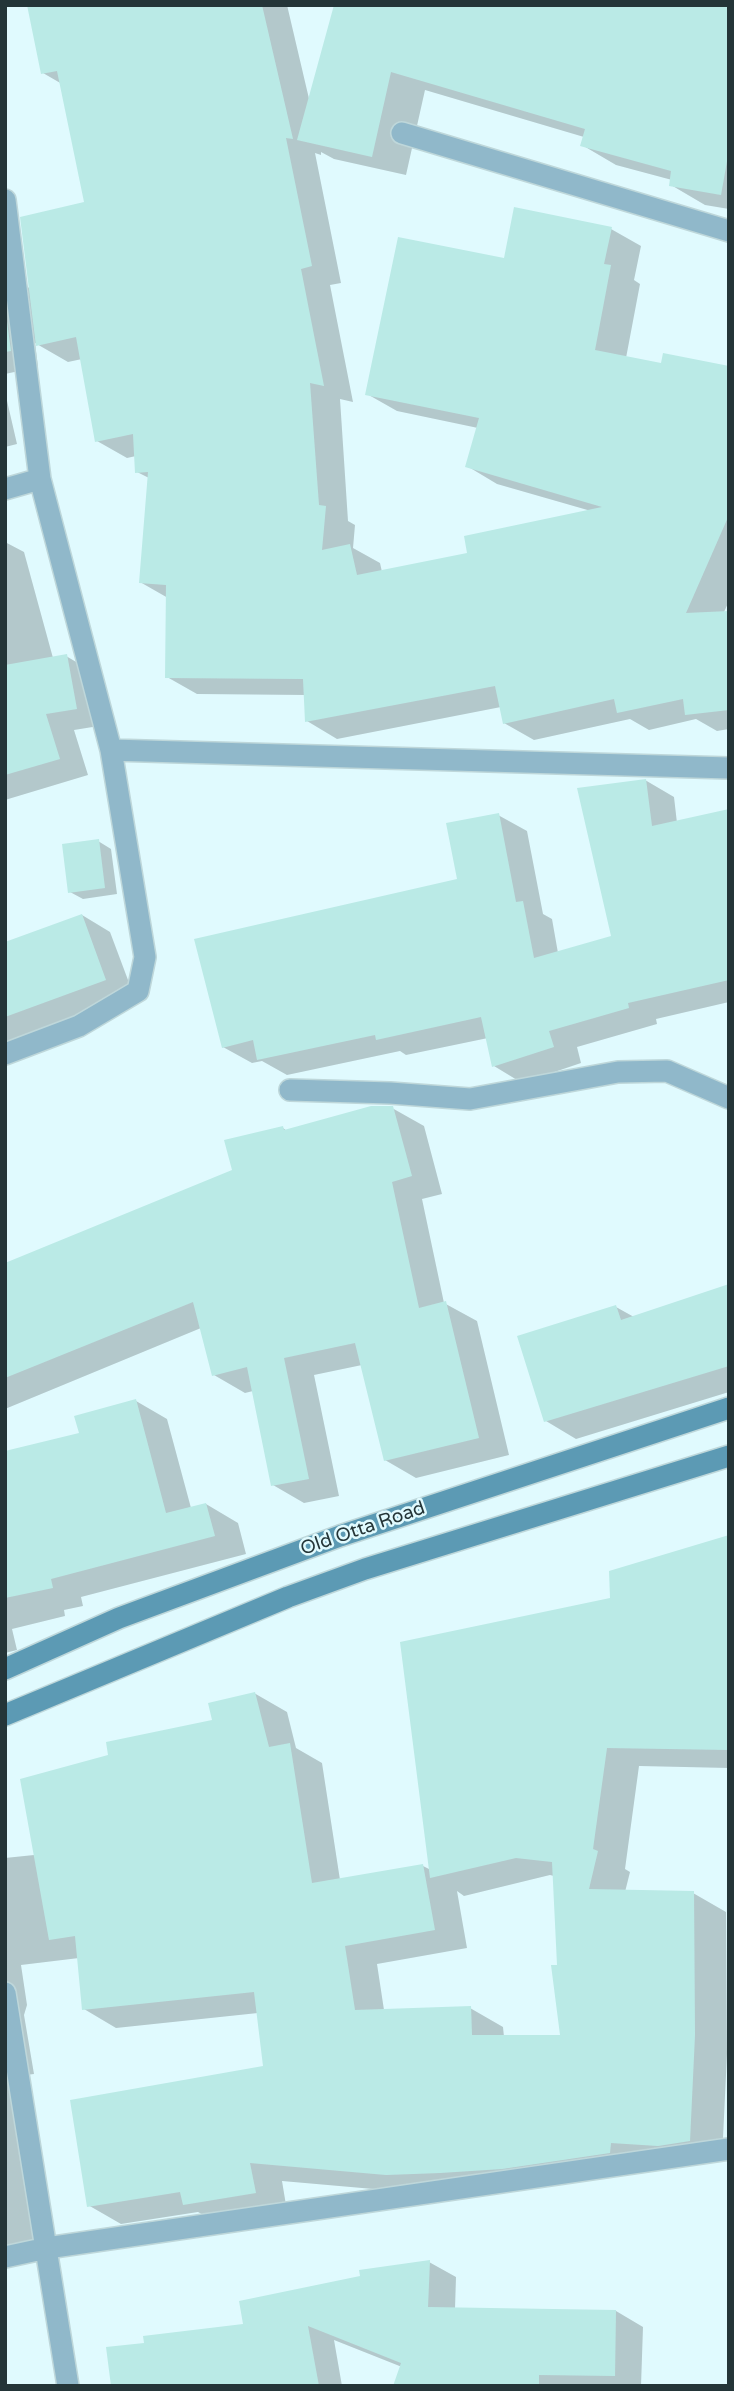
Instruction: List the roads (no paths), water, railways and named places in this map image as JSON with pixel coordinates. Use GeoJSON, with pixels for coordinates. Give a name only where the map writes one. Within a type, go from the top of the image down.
{"type":"FeatureCollection","features":[{"type":"Feature","properties":{"kind":"main road","name":"Old Otta Road"},"geometry":{"type":"LineString","coordinates":[[5,1669],[119,1619],[340,1536],[729,1408]]}},
{"type":"Feature","properties":{"kind":"main road","name":"Old Otta Road"},"geometry":{"type":"LineString","coordinates":[[5,1716],[313,1587],[729,1456]]}},
{"type":"Feature","properties":{"kind":"street"},"geometry":{"type":"LineString","coordinates":[[402,133],[729,231]]}},
{"type":"Feature","properties":{"kind":"street"},"geometry":{"type":"LineString","coordinates":[[5,200],[40,479],[111,750],[145,957],[138,991],[79,1026],[5,1054]]}},
{"type":"Feature","properties":{"kind":"street"},"geometry":{"type":"LineString","coordinates":[[5,489],[40,479]]}},
{"type":"Feature","properties":{"kind":"street"},"geometry":{"type":"LineString","coordinates":[[111,750],[729,768]]}},
{"type":"Feature","properties":{"kind":"street"},"geometry":{"type":"LineString","coordinates":[[290,1090],[470,1099],[618,1072],[667,1071],[729,1098]]}},
{"type":"Feature","properties":{"kind":"street"},"geometry":{"type":"LineString","coordinates":[[5,1993],[68,2386]]}},
{"type":"Feature","properties":{"kind":"street"},"geometry":{"type":"LineString","coordinates":[[5,2257],[47,2248],[729,2150]]}}]}
